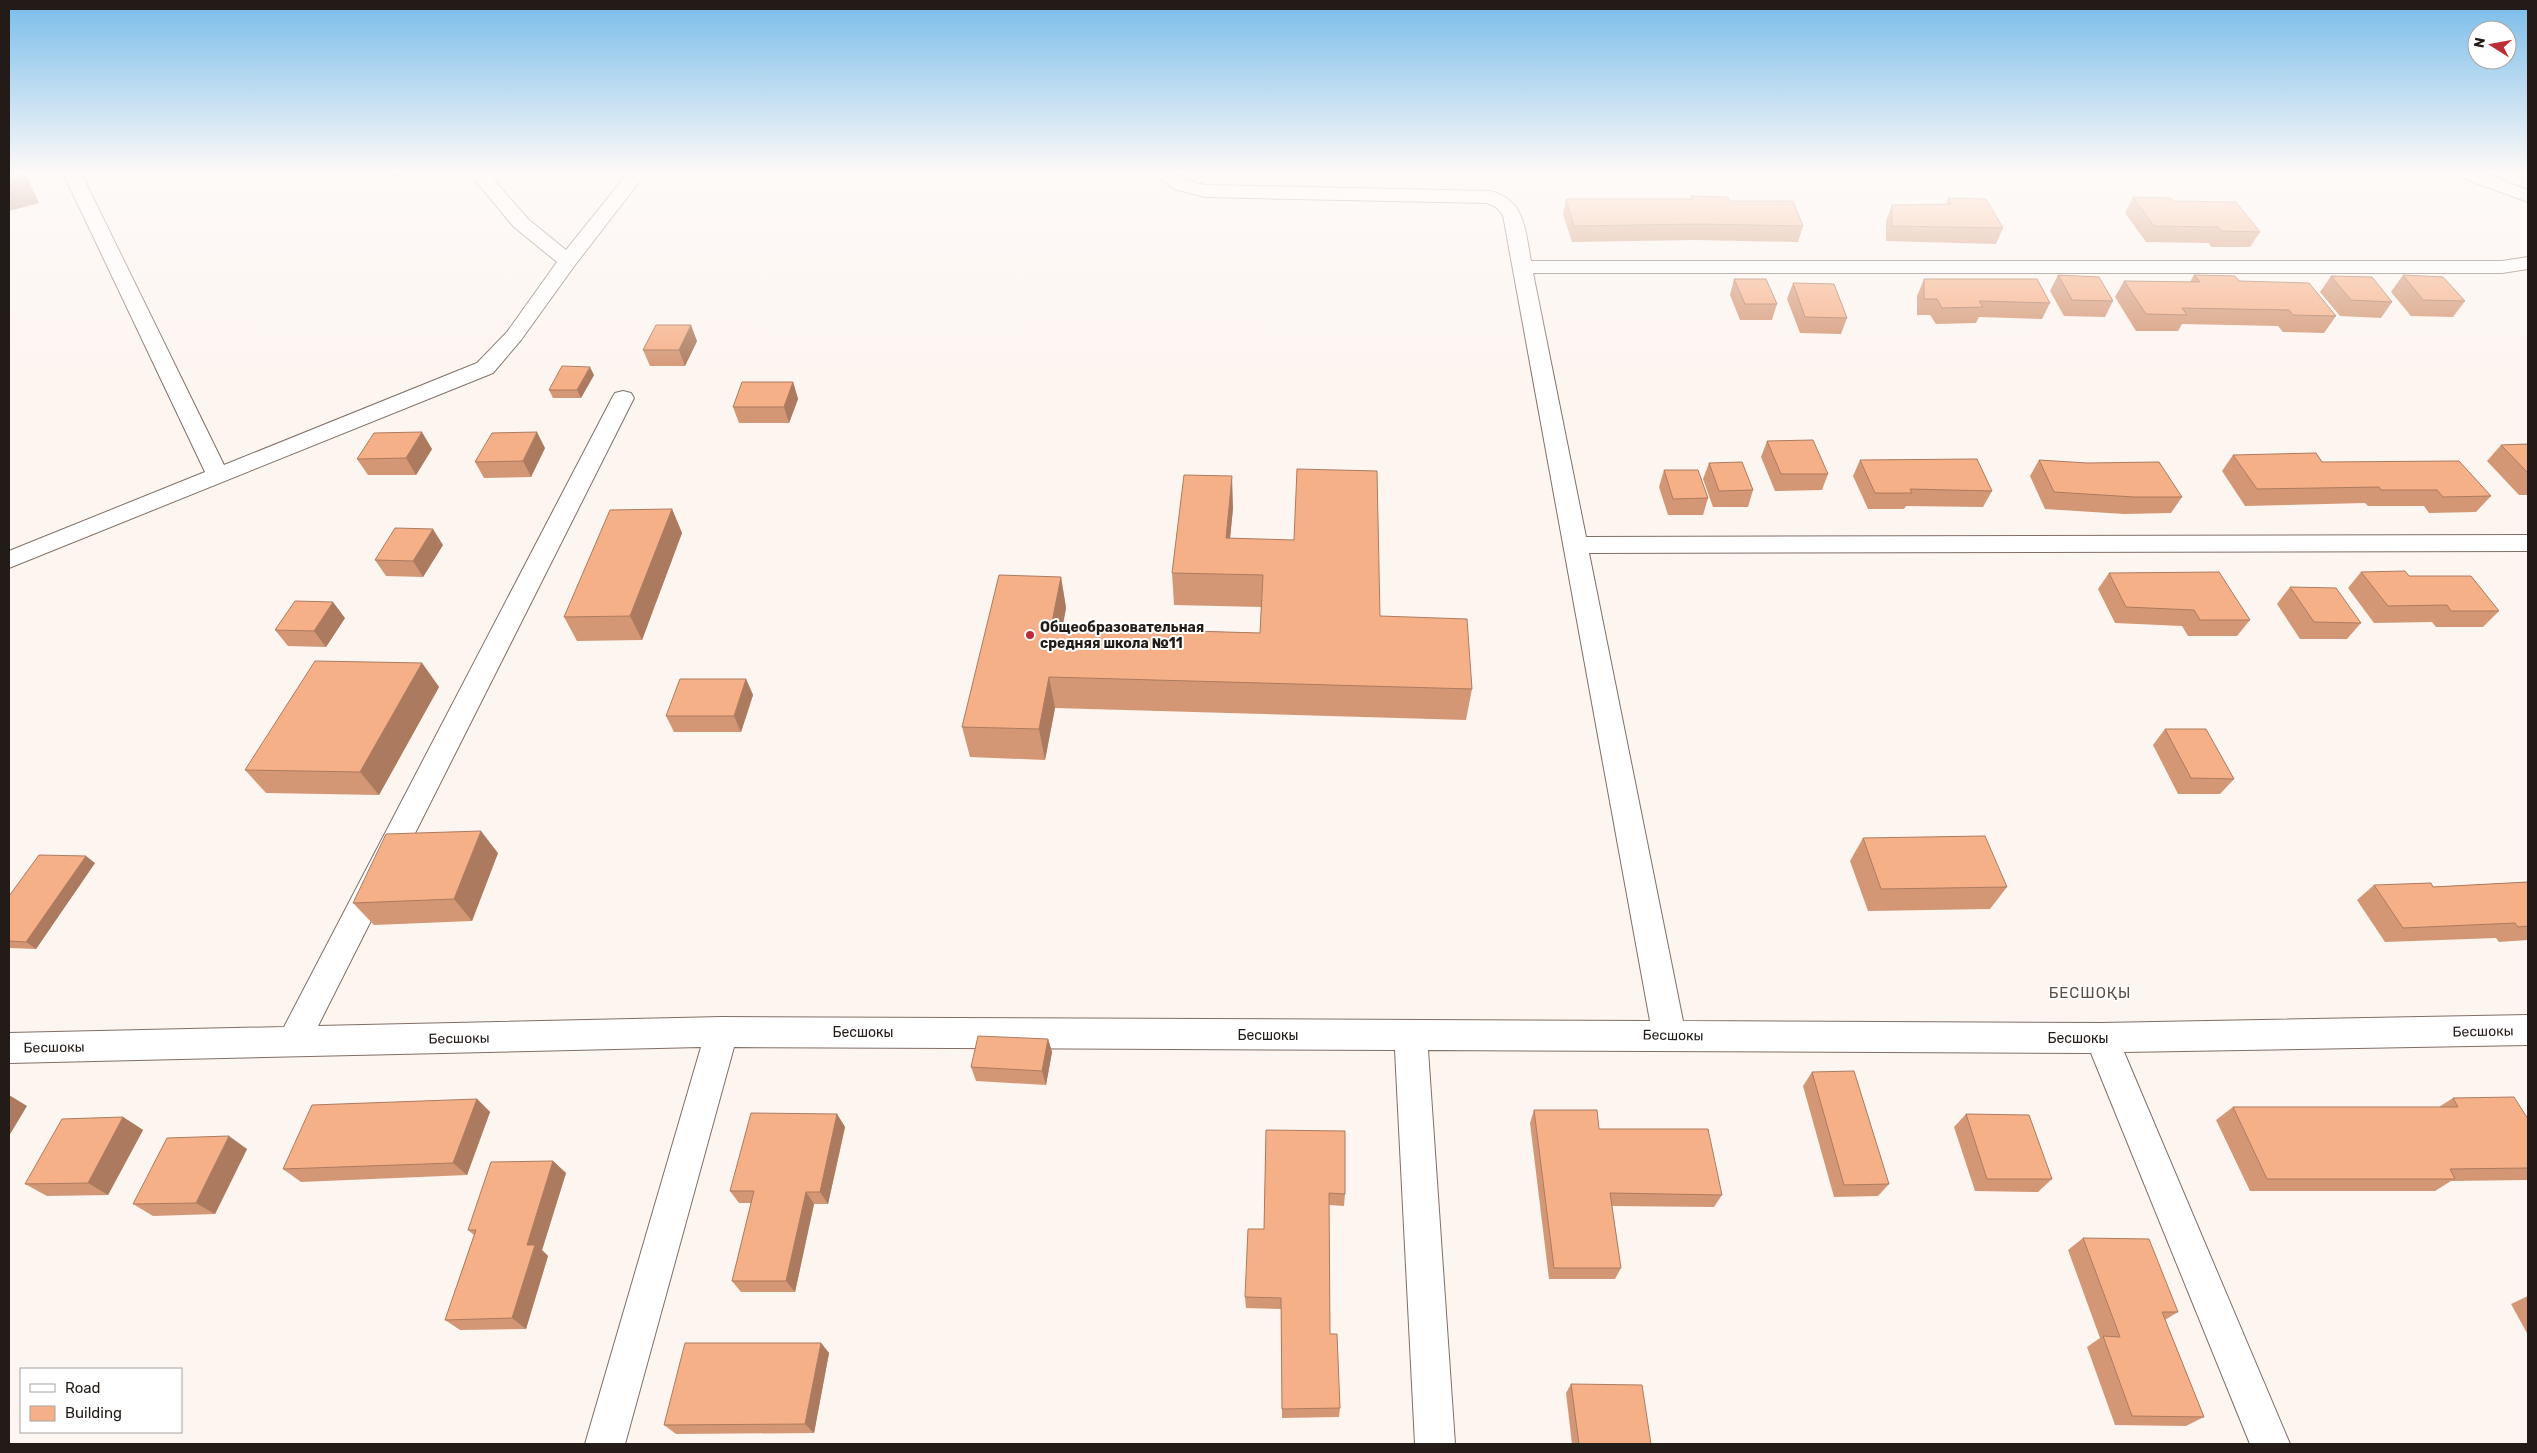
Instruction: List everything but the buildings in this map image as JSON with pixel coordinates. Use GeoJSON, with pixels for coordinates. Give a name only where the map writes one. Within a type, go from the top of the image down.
{"type":"FeatureCollection","features":[{"type":"Feature","properties":{"kind":"street"},"geometry":{"type":"LineString","coordinates":[[105,241],[218,476]]}},
{"type":"Feature","properties":{"kind":"street"},"geometry":{"type":"LineString","coordinates":[[543,241],[568,261]]}},
{"type":"Feature","properties":{"kind":"street"},"geometry":{"type":"LineString","coordinates":[[9,560],[485,368],[514,336],[584,241]]}},
{"type":"Feature","properties":{"kind":"street"},"geometry":{"type":"LineString","coordinates":[[1517,241],[1669,1034]]}},
{"type":"Feature","properties":{"kind":"street"},"geometry":{"type":"LineString","coordinates":[[1522,267],[2502,267],[2528,263]]}},
{"type":"Feature","properties":{"kind":"street"},"geometry":{"type":"LineString","coordinates":[[294,1041],[624,398]]}},
{"type":"Feature","properties":{"kind":"street"},"geometry":{"type":"LineString","coordinates":[[1575,545],[2528,543]]}},
{"type":"Feature","properties":{"kind":"street","name":"Бесшокы"},"geometry":{"type":"LineString","coordinates":[[9,1048],[722,1032],[1411,1036],[1669,1034],[1847,1038],[2101,1038],[2528,1030]]}},
{"type":"Feature","properties":{"kind":"street"},"geometry":{"type":"LineString","coordinates":[[605,1444],[722,1032]]}},
{"type":"Feature","properties":{"kind":"street"},"geometry":{"type":"LineString","coordinates":[[1411,1036],[1435,1444]]}},
{"type":"Feature","properties":{"kind":"street"},"geometry":{"type":"LineString","coordinates":[[2101,1038],[2270,1444]]}},
{"type":"Feature","properties":{"kind":"place","name":"Общеобразовательная средняя школа №11"},"geometry":{"type":"Point","coordinates":[1030,635]}},
{"type":"Feature","properties":{"kind":"district","name":"БЕСШОҚЫ"},"geometry":{"type":"Point","coordinates":[2090,993]}}]}
